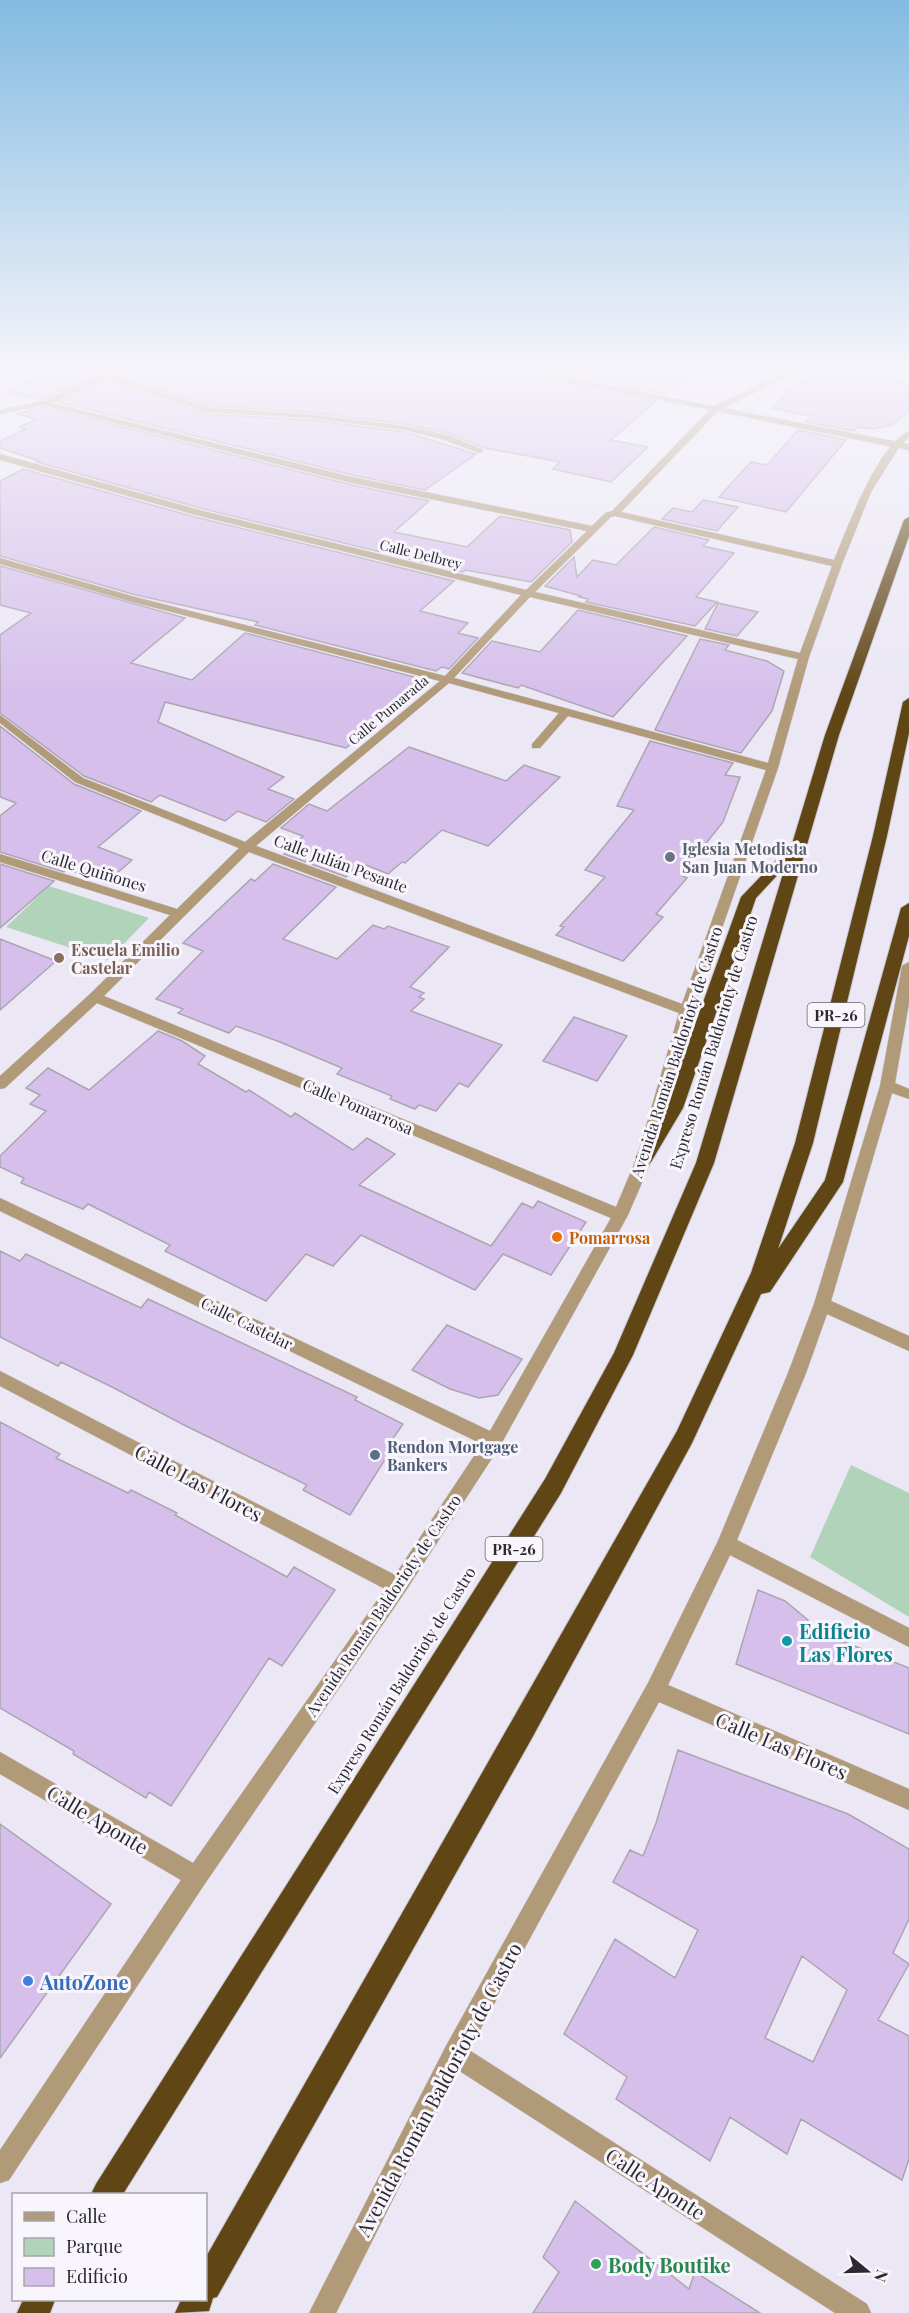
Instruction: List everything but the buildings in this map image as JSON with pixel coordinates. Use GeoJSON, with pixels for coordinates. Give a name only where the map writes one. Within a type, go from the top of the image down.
{"type":"FeatureCollection","features":[{"type":"Feature","properties":{"kind":"highway","name":"Expreso Román Baldorioty de Castro"},"geometry":{"type":"LineString","coordinates":[[107,2193],[553,1486],[623,1355],[705,1163],[832,735],[909,520]]}},
{"type":"Feature","properties":{"kind":"highway","name":"PR-26"},"geometry":{"type":"LineString","coordinates":[[207,2284],[523,1729],[685,1437],[761,1273],[804,1143],[880,836],[909,702]]}},
{"type":"Feature","properties":{"kind":"highway"},"geometry":{"type":"LineString","coordinates":[[645,1157],[674,1108],[749,897],[798,844]]}},
{"type":"Feature","properties":{"kind":"highway"},"geometry":{"type":"LineString","coordinates":[[740,1320],[834,1182],[909,908]]}},
{"type":"Feature","properties":{"kind":"street","name":"Calle Delbrey"},"geometry":{"type":"LineString","coordinates":[[69,478],[139,499],[527,594],[804,657]]}},
{"type":"Feature","properties":{"kind":"street"},"geometry":{"type":"LineString","coordinates":[[344,478],[593,529]]}},
{"type":"Feature","properties":{"kind":"street","name":"Calle Pumarada"},"geometry":{"type":"LineString","coordinates":[[0,1084],[95,997],[247,847],[441,686],[445,679],[527,594],[608,515],[615,513],[649,478]]}},
{"type":"Feature","properties":{"kind":"street","name":"Avenida Román Baldorioty de Castro"},"geometry":{"type":"LineString","coordinates":[[0,2171],[196,1877],[398,1586],[494,1442],[620,1215],[645,1157],[686,1011],[772,768],[804,657],[837,564],[867,492],[877,478]]}},
{"type":"Feature","properties":{"kind":"street"},"geometry":{"type":"LineString","coordinates":[[615,513],[837,564]]}},
{"type":"Feature","properties":{"kind":"street"},"geometry":{"type":"LineString","coordinates":[[0,561],[132,599],[445,679],[772,768]]}},
{"type":"Feature","properties":{"kind":"street"},"geometry":{"type":"LineString","coordinates":[[536,746],[566,712]]}},
{"type":"Feature","properties":{"kind":"street","name":"Calle Julián Pesante"},"geometry":{"type":"LineString","coordinates":[[0,718],[79,780],[247,847],[686,1011]]}},
{"type":"Feature","properties":{"kind":"street","name":"Calle Quiñones"},"geometry":{"type":"LineString","coordinates":[[0,858],[179,914]]}},
{"type":"Feature","properties":{"kind":"street","name":"Avenida Román Baldorioty de Castro"},"geometry":{"type":"LineString","coordinates":[[322,2313],[454,2054],[655,1690],[726,1544],[797,1372],[822,1304],[887,1086],[909,966]]}},
{"type":"Feature","properties":{"kind":"street","name":"Calle Pomarrosa"},"geometry":{"type":"LineString","coordinates":[[95,997],[620,1215]]}},
{"type":"Feature","properties":{"kind":"street"},"geometry":{"type":"LineString","coordinates":[[887,1086],[909,1094]]}},
{"type":"Feature","properties":{"kind":"street","name":"Calle Castelar"},"geometry":{"type":"LineString","coordinates":[[0,1204],[494,1442]]}},
{"type":"Feature","properties":{"kind":"street"},"geometry":{"type":"LineString","coordinates":[[822,1304],[909,1344]]}},
{"type":"Feature","properties":{"kind":"street","name":"Calle Las Flores"},"geometry":{"type":"LineString","coordinates":[[0,1378],[398,1586]]}},
{"type":"Feature","properties":{"kind":"street"},"geometry":{"type":"LineString","coordinates":[[726,1544],[909,1638]]}},
{"type":"Feature","properties":{"kind":"street","name":"Calle Las Flores"},"geometry":{"type":"LineString","coordinates":[[655,1690],[909,1800]]}},
{"type":"Feature","properties":{"kind":"street","name":"Calle Aponte"},"geometry":{"type":"LineString","coordinates":[[0,1762],[196,1877]]}},
{"type":"Feature","properties":{"kind":"street","name":"Calle Aponte"},"geometry":{"type":"LineString","coordinates":[[454,2054],[858,2313]]}},
{"type":"Feature","properties":{"kind":"green space"},"geometry":{"type":"Polygon","coordinates":[[[49,886],[149,918],[108,960],[6,927],[49,886]]]}},
{"type":"Feature","properties":{"kind":"green space"},"geometry":{"type":"Polygon","coordinates":[[[851,1465],[909,1493],[909,1617],[810,1557],[851,1465]]]}},
{"type":"Feature","properties":{"kind":"place","name":"Iglesia Metodista San Juan Moderno"},"geometry":{"type":"Point","coordinates":[670,857]}},
{"type":"Feature","properties":{"kind":"place","name":"Escuela Emilio Castelar"},"geometry":{"type":"Point","coordinates":[59,958]}},
{"type":"Feature","properties":{"kind":"place","name":"Pomarrosa"},"geometry":{"type":"Point","coordinates":[557,1237]}},
{"type":"Feature","properties":{"kind":"place","name":"Rendon Mortgage Bankers"},"geometry":{"type":"Point","coordinates":[375,1455]}},
{"type":"Feature","properties":{"kind":"place","name":"Edificio Las Flores"},"geometry":{"type":"Point","coordinates":[787,1641]}},
{"type":"Feature","properties":{"kind":"place","name":"AutoZone"},"geometry":{"type":"Point","coordinates":[28,1981]}},
{"type":"Feature","properties":{"kind":"place","name":"Body Boutike"},"geometry":{"type":"Point","coordinates":[596,2264]}}]}
